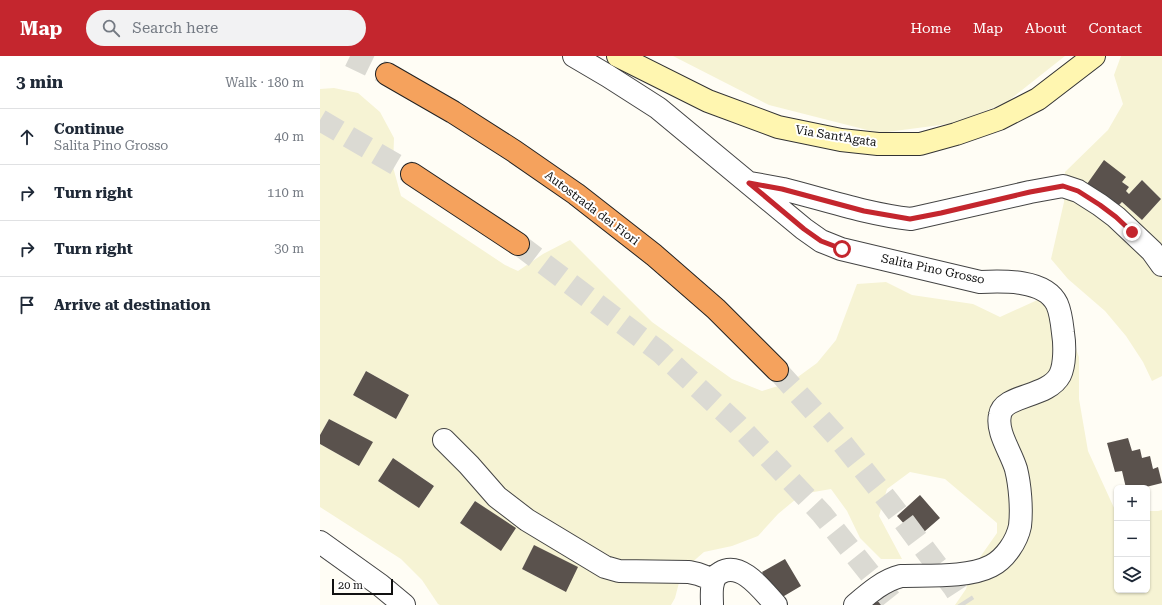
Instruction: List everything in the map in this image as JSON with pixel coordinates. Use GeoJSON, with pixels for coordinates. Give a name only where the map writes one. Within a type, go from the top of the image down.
{"type":"FeatureCollection","features":[{"type":"Feature","properties":{"kind":"highway","name":"Autostrada dei Fiori"},"geometry":{"type":"LineString","coordinates":[[386,74],[460,117],[514,151],[576,194],[654,255],[716,309],[777,370]]}},
{"type":"Feature","properties":{"kind":"highway"},"geometry":{"type":"LineString","coordinates":[[412,174],[518,244]]}},
{"type":"Feature","properties":{"kind":"street","name":"Salita Pino Grosso"},"geometry":{"type":"LineString","coordinates":[[574,56],[658,108],[804,229],[821,241],[842,249],[980,282],[999,281],[1021,283],[1040,288],[1054,299],[1060,310],[1064,342],[1063,367],[1060,376],[1054,384],[1046,389],[1005,405],[1000,413],[999,424],[1016,469],[1021,508],[1020,526],[1013,543],[1002,559],[990,566],[974,572],[894,577],[868,594],[855,605]]}},
{"type":"Feature","properties":{"kind":"street","name":"Via Sant'Agata"},"geometry":{"type":"LineString","coordinates":[[618,56],[708,101],[778,126],[841,140],[878,144],[920,144],[956,134],[999,119],[1038,98],[1094,56]]}},
{"type":"Feature","properties":{"kind":"street"},"geometry":{"type":"LineString","coordinates":[[749,183],[782,189],[864,211],[910,219],[1063,186],[1078,191],[1116,217],[1152,251],[1162,265]]}},
{"type":"Feature","properties":{"kind":"street"},"geometry":{"type":"LineString","coordinates":[[444,440],[469,465],[497,497],[527,520],[605,567],[619,571],[689,572],[714,580]]}},
{"type":"Feature","properties":{"kind":"street"},"geometry":{"type":"LineString","coordinates":[[320,542],[380,584],[404,605]]}},
{"type":"Feature","properties":{"kind":"street"},"geometry":{"type":"LineString","coordinates":[[712,605],[712,583],[716,575],[724,571],[734,570],[744,574],[753,581],[776,605]]}},
{"type":"Feature","properties":{"kind":"shaded area"},"geometry":{"type":"Polygon","coordinates":[[[673,56],[1065,56],[1007,102],[956,123],[879,133],[769,105],[673,56]]]}},
{"type":"Feature","properties":{"kind":"shaded area"},"geometry":{"type":"Polygon","coordinates":[[[1121,56],[1162,56],[1162,376],[1152,381],[1143,362],[1126,336],[1105,311],[1068,279],[1051,259],[1064,202],[1065,172],[1108,130],[1123,104],[1114,75],[1121,56]],[[1104,161],[1117,207],[1122,202],[1142,220],[1161,199],[1142,180],[1129,194],[1126,191],[1129,187],[1122,182],[1104,161]]]}},
{"type":"Feature","properties":{"kind":"shaded area"},"geometry":{"type":"Polygon","coordinates":[[[334,88],[358,93],[380,112],[394,138],[393,167],[401,196],[505,265],[518,271],[543,254],[570,240],[652,322],[732,379],[762,391],[791,382],[817,363],[836,340],[857,284],[886,282],[912,295],[973,304],[1000,317],[1044,297],[1071,336],[1079,357],[1079,399],[1088,451],[1114,508],[1114,593],[1150,593],[1150,511],[1162,510],[1162,605],[955,605],[966,589],[971,570],[997,533],[997,523],[945,479],[910,472],[887,489],[879,516],[902,559],[881,559],[860,538],[847,511],[831,489],[802,494],[778,514],[758,536],[732,546],[704,552],[682,571],[675,598],[671,605],[440,605],[422,580],[401,559],[320,507],[320,444],[359,466],[372,442],[329,419],[320,435],[320,89],[334,88]],[[366,371],[353,395],[396,419],[409,395],[366,371]],[[393,458],[378,481],[419,508],[434,486],[393,458]],[[475,501],[460,523],[500,550],[515,528],[475,501]],[[534,546],[522,569],[566,592],[534,546]]]}},
{"type":"Feature","properties":{"kind":"building"},"geometry":{"type":"Polygon","coordinates":[[[1104,160],[1126,177],[1122,182],[1129,187],[1126,191],[1129,194],[1142,180],[1161,199],[1142,220],[1122,202],[1117,207],[1087,184],[1104,160]]]}},
{"type":"Feature","properties":{"kind":"building"},"geometry":{"type":"Polygon","coordinates":[[[366,371],[409,395],[396,419],[353,395],[366,371]]]}},
{"type":"Feature","properties":{"kind":"building"},"geometry":{"type":"Polygon","coordinates":[[[329,419],[373,442],[359,466],[320,444],[320,435],[329,419]]]}},
{"type":"Feature","properties":{"kind":"building"},"geometry":{"type":"Polygon","coordinates":[[[1128,438],[1132,451],[1140,449],[1142,458],[1150,456],[1153,469],[1158,467],[1162,483],[1150,486],[1125,485],[1122,471],[1115,472],[1107,443],[1128,438]]]}},
{"type":"Feature","properties":{"kind":"building"},"geometry":{"type":"Polygon","coordinates":[[[393,458],[434,486],[419,508],[378,481],[393,458]]]}},
{"type":"Feature","properties":{"kind":"building"},"geometry":{"type":"Polygon","coordinates":[[[920,495],[940,518],[917,538],[897,516],[920,495]]]}},
{"type":"Feature","properties":{"kind":"building"},"geometry":{"type":"Polygon","coordinates":[[[475,501],[516,528],[501,551],[460,523],[475,501]]]}},
{"type":"Feature","properties":{"kind":"building"},"geometry":{"type":"Polygon","coordinates":[[[534,545],[578,567],[566,592],[522,569],[534,545]]]}},
{"type":"Feature","properties":{"kind":"building"},"geometry":{"type":"Polygon","coordinates":[[[785,559],[801,586],[779,599],[762,572],[785,559]]]}},
{"type":"Feature","properties":{"kind":"building"},"geometry":{"type":"Polygon","coordinates":[[[881,601],[882,605],[861,605],[874,603],[881,601]]]}},
{"type":"Feature","properties":{"kind":"tunnel"},"geometry":{"type":"LineString","coordinates":[[350,56],[387,74]]}},
{"type":"Feature","properties":{"kind":"tunnel"},"geometry":{"type":"LineString","coordinates":[[320,120],[412,174]]}},
{"type":"Feature","properties":{"kind":"tunnel"},"geometry":{"type":"LineString","coordinates":[[518,244],[661,353],[738,425],[822,514],[895,605]]}},
{"type":"Feature","properties":{"kind":"tunnel"},"geometry":{"type":"LineString","coordinates":[[777,370],[839,439],[890,503],[954,588],[965,605]]}},
{"type":"Feature","properties":{"kind":"route"},"geometry":{"type":"LineString","coordinates":[[842,249],[821,241],[804,229],[749,183],[782,189],[864,211],[910,219],[1063,186],[1078,191],[1100,205],[1132,232]]}}]}
